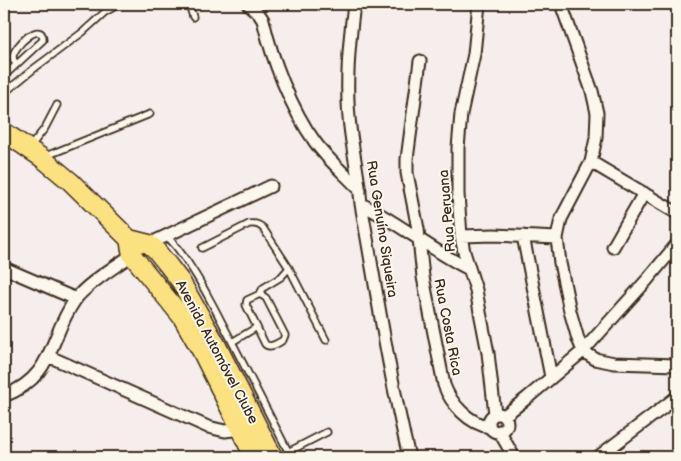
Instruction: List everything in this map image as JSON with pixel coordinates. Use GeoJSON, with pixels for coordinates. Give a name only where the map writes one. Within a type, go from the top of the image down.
{"type":"FeatureCollection","features":[{"type":"Feature","properties":{"kind":"main road","name":"Avenida Automóvel Clube"},"geometry":{"type":"LineString","coordinates":[[4,132],[35,153],[71,182],[131,247],[182,316],[217,347],[240,430],[254,457]]}},
{"type":"Feature","properties":{"kind":"main road","name":"Avenida Automóvel Clube"},"geometry":{"type":"LineString","coordinates":[[131,247],[149,244],[181,282],[261,433],[284,456]]}},
{"type":"Feature","properties":{"kind":"main road"},"geometry":{"type":"LineString","coordinates":[[240,430],[250,429],[261,433]]}},
{"type":"Feature","properties":{"kind":"street"},"geometry":{"type":"LineString","coordinates":[[248,4],[263,20],[279,70],[304,126],[316,143],[360,190]]}},
{"type":"Feature","properties":{"kind":"street","name":"Rua Genuíno Siqueira"},"geometry":{"type":"LineString","coordinates":[[354,4],[348,86],[350,126],[361,204],[395,399],[408,457]]}},
{"type":"Feature","properties":{"kind":"street","name":"Rua Peruana"},"geometry":{"type":"LineString","coordinates":[[479,4],[474,54],[461,114],[458,148],[458,194],[461,236],[476,290],[499,415]]}},
{"type":"Feature","properties":{"kind":"street"},"geometry":{"type":"LineString","coordinates":[[561,4],[592,91],[597,113],[596,138],[591,162],[561,220],[557,238],[560,263],[578,340],[583,351],[596,359],[614,363],[677,365]]}},
{"type":"Feature","properties":{"kind":"street","name":"Rua Costa Rica"},"geometry":{"type":"LineString","coordinates":[[420,61],[407,159],[407,173],[419,239],[423,277],[444,385],[447,394],[460,411],[484,426],[495,429]]}},
{"type":"Feature","properties":{"kind":"street"},"geometry":{"type":"LineString","coordinates":[[591,162],[677,213]]}},
{"type":"Feature","properties":{"kind":"street"},"geometry":{"type":"LineString","coordinates":[[149,244],[271,186]]}},
{"type":"Feature","properties":{"kind":"street"},"geometry":{"type":"LineString","coordinates":[[614,247],[644,193]]}},
{"type":"Feature","properties":{"kind":"street"},"geometry":{"type":"LineString","coordinates":[[361,204],[383,215],[453,261],[469,269]]}},
{"type":"Feature","properties":{"kind":"street"},"geometry":{"type":"LineString","coordinates":[[461,236],[557,238]]}},
{"type":"Feature","properties":{"kind":"street"},"geometry":{"type":"LineString","coordinates":[[523,236],[551,377]]}},
{"type":"Feature","properties":{"kind":"street"},"geometry":{"type":"LineString","coordinates":[[514,457],[490,420],[527,398],[583,351],[677,244]]}},
{"type":"Feature","properties":{"kind":"street"},"geometry":{"type":"LineString","coordinates":[[4,396],[16,391],[36,375],[43,366],[68,311],[76,299],[131,247]]}},
{"type":"Feature","properties":{"kind":"street"},"geometry":{"type":"LineString","coordinates":[[4,268],[76,299]]}},
{"type":"Feature","properties":{"kind":"street"},"geometry":{"type":"LineString","coordinates":[[48,356],[208,427],[224,431],[240,430]]}},
{"type":"Feature","properties":{"kind":"street"},"geometry":{"type":"LineString","coordinates":[[598,457],[677,397]]}},
{"type":"Feature","properties":{"kind":"lane"},"geometry":{"type":"LineString","coordinates":[[4,94],[83,32],[105,12],[119,4]]}},
{"type":"Feature","properties":{"kind":"lane"},"geometry":{"type":"LineString","coordinates":[[189,4],[193,17]]}},
{"type":"Feature","properties":{"kind":"lane"},"geometry":{"type":"LineString","coordinates":[[4,76],[43,40],[41,33],[38,31],[34,32],[18,45],[13,57],[16,64]]}},
{"type":"Feature","properties":{"kind":"lane"},"geometry":{"type":"LineString","coordinates":[[35,153],[57,105]]}},
{"type":"Feature","properties":{"kind":"lane"},"geometry":{"type":"LineString","coordinates":[[35,153],[150,114]]}},
{"type":"Feature","properties":{"kind":"lane"},"geometry":{"type":"LineString","coordinates":[[202,248],[248,224],[256,224],[263,228],[289,268],[326,340]]}},
{"type":"Feature","properties":{"kind":"lane"},"geometry":{"type":"LineString","coordinates":[[167,236],[176,245],[212,303],[217,347],[284,456],[327,432]]}},
{"type":"Feature","properties":{"kind":"lane"},"geometry":{"type":"LineString","coordinates":[[260,294],[266,298],[285,337],[283,340],[270,346],[267,346],[246,302],[260,294],[263,288],[281,277],[289,268]]}},
{"type":"Feature","properties":{"kind":"lane"},"geometry":{"type":"LineString","coordinates":[[217,347],[257,327]]}}]}
